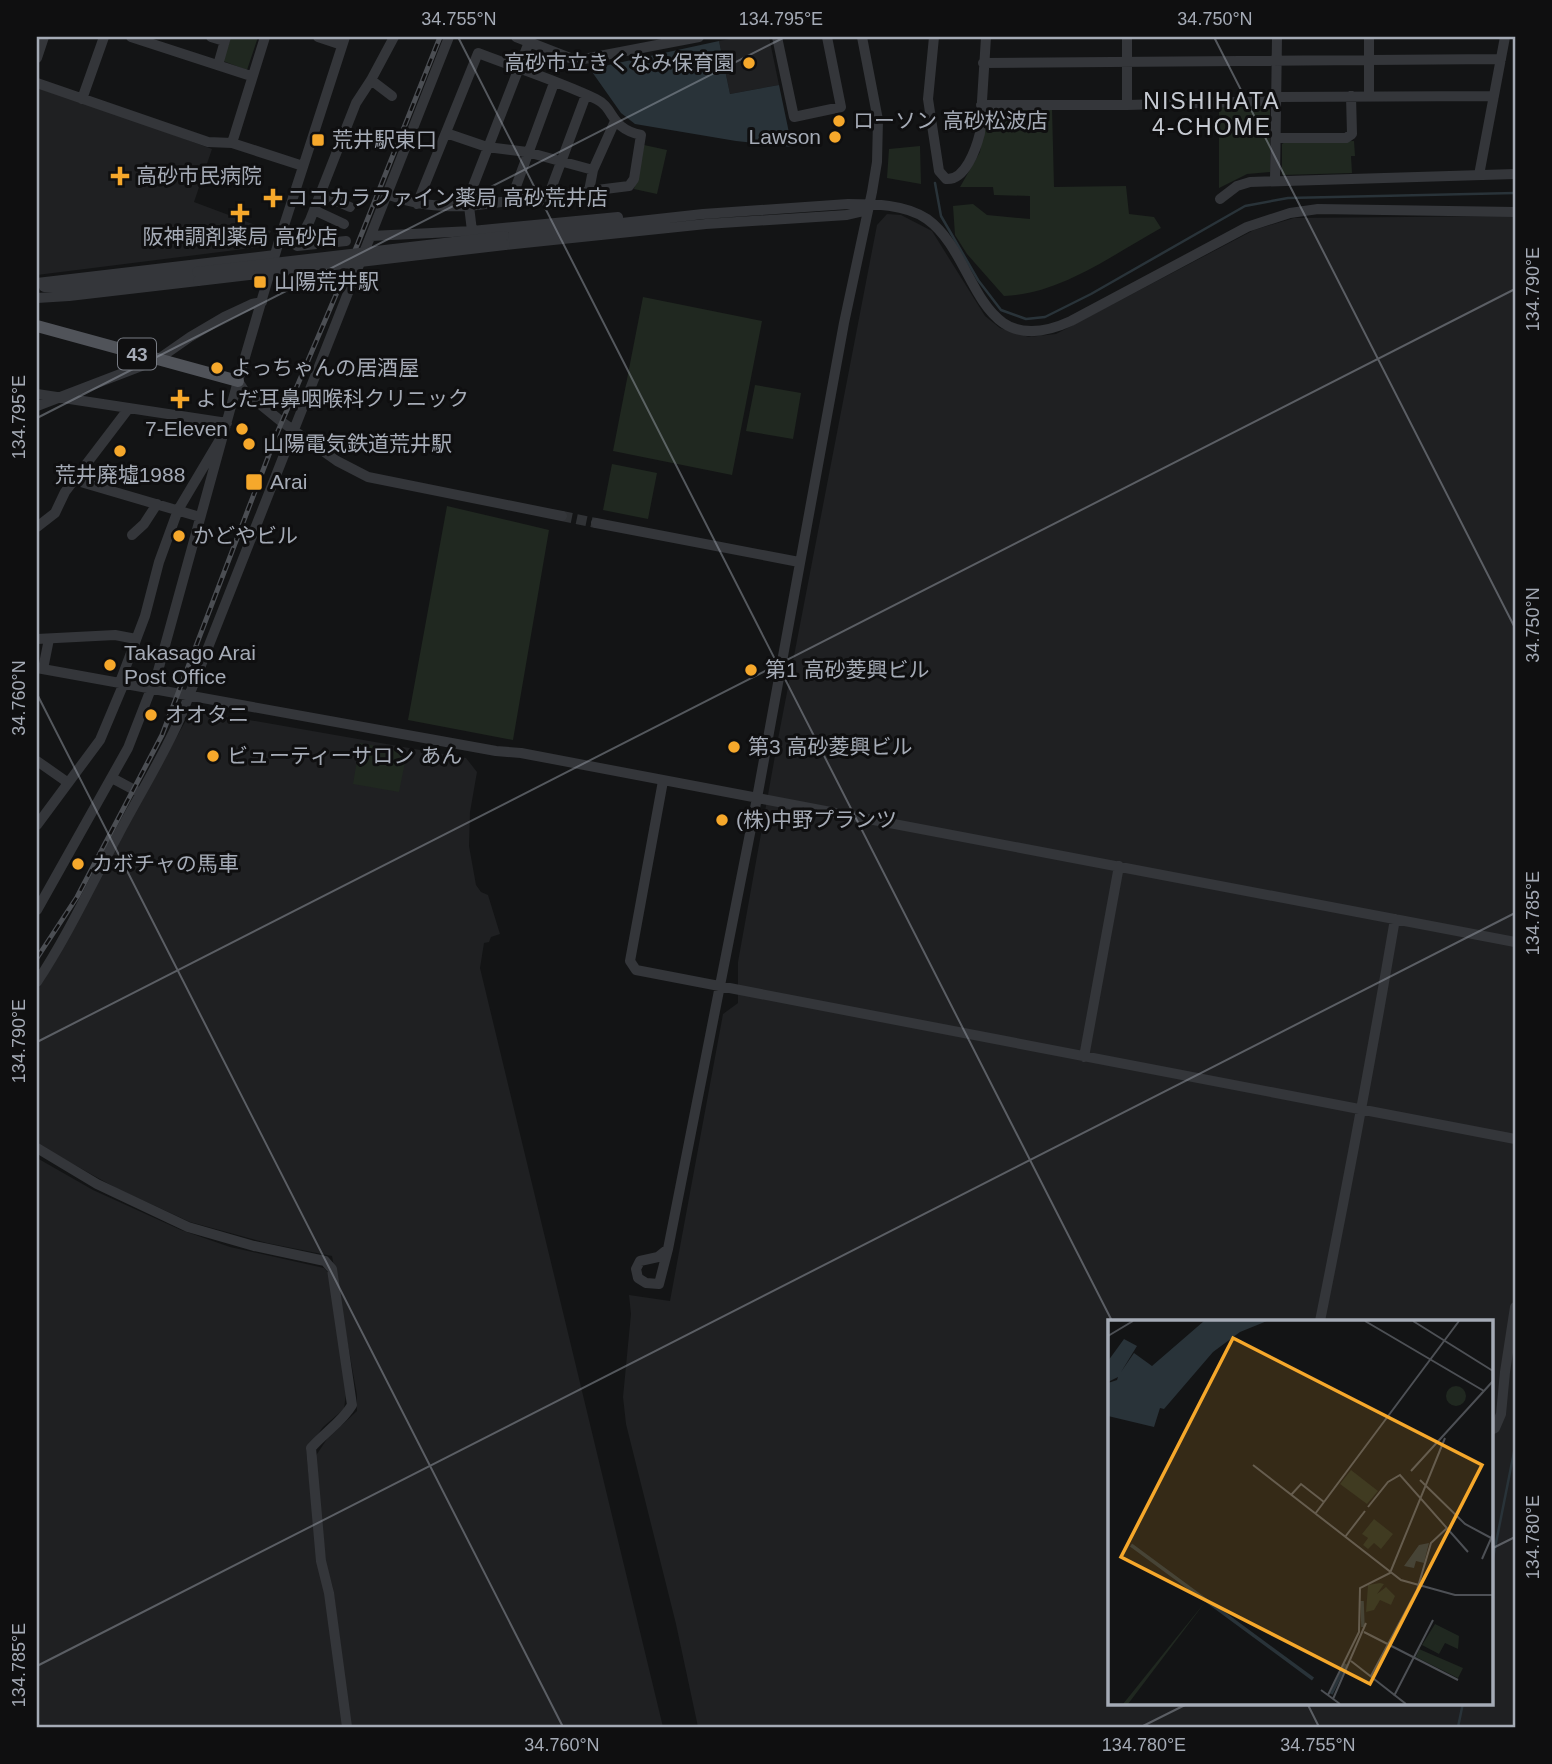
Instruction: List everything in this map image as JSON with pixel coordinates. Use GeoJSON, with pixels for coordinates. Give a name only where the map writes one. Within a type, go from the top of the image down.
{"type":"FeatureCollection","features":[{"type":"Feature","properties":{"kind":"main road","name":"43"},"geometry":{"type":"LineString","coordinates":[[37,326],[238,382]]}},
{"type":"Feature","properties":{"kind":"street"},"geometry":{"type":"LineString","coordinates":[[37,58],[44,37]]}},
{"type":"Feature","properties":{"kind":"street"},"geometry":{"type":"LineString","coordinates":[[82,99],[104,37]]}},
{"type":"Feature","properties":{"kind":"street"},"geometry":{"type":"LineString","coordinates":[[131,37],[251,76]]}},
{"type":"Feature","properties":{"kind":"street"},"geometry":{"type":"LineString","coordinates":[[211,37],[225,39],[218,65]]}},
{"type":"Feature","properties":{"kind":"street"},"geometry":{"type":"LineString","coordinates":[[232,143],[265,37]]}},
{"type":"Feature","properties":{"kind":"street"},"geometry":{"type":"LineString","coordinates":[[37,910],[128,748],[158,671],[279,241],[344,41],[318,37]]}},
{"type":"Feature","properties":{"kind":"street"},"geometry":{"type":"LineString","coordinates":[[293,243],[300,239],[314,210],[355,103],[394,37]]}},
{"type":"Feature","properties":{"kind":"street"},"geometry":{"type":"LineString","coordinates":[[37,982],[63,941],[140,793],[169,744],[449,37]]}},
{"type":"Feature","properties":{"kind":"street"},"geometry":{"type":"LineString","coordinates":[[516,37],[569,58],[584,59],[699,37]]}},
{"type":"Feature","properties":{"kind":"street"},"geometry":{"type":"LineString","coordinates":[[777,37],[794,117],[841,107],[827,37]]}},
{"type":"Feature","properties":{"kind":"street"},"geometry":{"type":"LineString","coordinates":[[668,1249],[658,1257],[640,1261],[636,1269],[639,1278],[646,1283],[660,1284],[668,1249],[757,798],[844,323],[870,204],[877,162],[878,120],[862,37]]}},
{"type":"Feature","properties":{"kind":"street"},"geometry":{"type":"LineString","coordinates":[[934,37],[928,99],[939,171],[946,179],[959,176],[977,146],[986,37]]}},
{"type":"Feature","properties":{"kind":"street"},"geometry":{"type":"LineString","coordinates":[[1127,37],[1127,105]]}},
{"type":"Feature","properties":{"kind":"street"},"geometry":{"type":"LineString","coordinates":[[1275,180],[1277,37]]}},
{"type":"Feature","properties":{"kind":"street"},"geometry":{"type":"LineString","coordinates":[[1369,37],[1369,95]]}},
{"type":"Feature","properties":{"kind":"street"},"geometry":{"type":"LineString","coordinates":[[1479,174],[1505,37]]}},
{"type":"Feature","properties":{"kind":"street"},"geometry":{"type":"LineString","coordinates":[[472,231],[470,194],[529,42]]}},
{"type":"Feature","properties":{"kind":"street"},"geometry":{"type":"LineString","coordinates":[[387,194],[417,204],[469,206],[629,186],[634,179],[641,135],[627,131],[615,121],[600,101],[478,53],[417,204]]}},
{"type":"Feature","properties":{"kind":"street"},"geometry":{"type":"LineString","coordinates":[[983,63],[1501,59]]}},
{"type":"Feature","properties":{"kind":"street"},"geometry":{"type":"LineString","coordinates":[[371,80],[391,98]]}},
{"type":"Feature","properties":{"kind":"street"},"geometry":{"type":"LineString","coordinates":[[37,83],[208,142],[232,143],[303,166]]}},
{"type":"Feature","properties":{"kind":"street"},"geometry":{"type":"LineString","coordinates":[[510,200],[554,83]]}},
{"type":"Feature","properties":{"kind":"street"},"geometry":{"type":"LineString","coordinates":[[548,197],[586,95]]}},
{"type":"Feature","properties":{"kind":"street"},"geometry":{"type":"LineString","coordinates":[[981,105],[1127,105],[1369,95],[1494,96]]}},
{"type":"Feature","properties":{"kind":"street"},"geometry":{"type":"LineString","coordinates":[[1276,138],[1346,138],[1352,134],[1351,96]]}},
{"type":"Feature","properties":{"kind":"street"},"geometry":{"type":"LineString","coordinates":[[589,191],[593,170],[615,121]]}},
{"type":"Feature","properties":{"kind":"street"},"geometry":{"type":"LineString","coordinates":[[446,133],[487,147],[527,152],[593,170]]}},
{"type":"Feature","properties":{"kind":"street"},"geometry":{"type":"LineString","coordinates":[[1220,199],[1237,186],[1275,180],[1515,173]]}},
{"type":"Feature","properties":{"kind":"street"},"geometry":{"type":"LineString","coordinates":[[320,194],[349,207]]}},
{"type":"Feature","properties":{"kind":"street"},"geometry":{"type":"LineString","coordinates":[[505,240],[847,215],[860,212],[870,204]]}},
{"type":"Feature","properties":{"kind":"street"},"geometry":{"type":"LineString","coordinates":[[37,285],[66,287],[198,276],[703,214],[870,204],[905,209],[929,220],[940,230],[991,313],[1008,325],[1031,330],[1058,327],[1247,227],[1290,213],[1318,209],[1515,212]]}},
{"type":"Feature","properties":{"kind":"street"},"geometry":{"type":"LineString","coordinates":[[314,210],[344,224]]}},
{"type":"Feature","properties":{"kind":"street"},"geometry":{"type":"LineString","coordinates":[[371,236],[472,231],[682,211],[703,214]]}},
{"type":"Feature","properties":{"kind":"street"},"geometry":{"type":"LineString","coordinates":[[279,241],[297,246],[346,242]]}},
{"type":"Feature","properties":{"kind":"street"},"geometry":{"type":"LineString","coordinates":[[37,285],[275,255]]}},
{"type":"Feature","properties":{"kind":"street"},"geometry":{"type":"LineString","coordinates":[[37,298],[69,296],[198,276]]}},
{"type":"Feature","properties":{"kind":"street"},"geometry":{"type":"LineString","coordinates":[[37,406],[157,360],[223,317],[262,302]]}},
{"type":"Feature","properties":{"kind":"street"},"geometry":{"type":"LineString","coordinates":[[238,382],[245,391],[294,430],[337,461],[368,477],[562,516]]}},
{"type":"Feature","properties":{"kind":"street"},"geometry":{"type":"LineString","coordinates":[[37,394],[227,423]]}},
{"type":"Feature","properties":{"kind":"street"},"geometry":{"type":"LineString","coordinates":[[37,527],[55,513],[65,492],[129,408]]}},
{"type":"Feature","properties":{"kind":"street"},"geometry":{"type":"LineString","coordinates":[[37,825],[100,740],[122,683],[167,537],[178,510],[224,435]]}},
{"type":"Feature","properties":{"kind":"street"},"geometry":{"type":"LineString","coordinates":[[74,480],[200,517]]}},
{"type":"Feature","properties":{"kind":"street"},"geometry":{"type":"LineString","coordinates":[[132,535],[144,524],[157,504]]}},
{"type":"Feature","properties":{"kind":"street"},"geometry":{"type":"LineString","coordinates":[[596,523],[799,562]]}},
{"type":"Feature","properties":{"kind":"street"},"geometry":{"type":"LineString","coordinates":[[37,639],[115,635],[136,639]]}},
{"type":"Feature","properties":{"kind":"street"},"geometry":{"type":"LineString","coordinates":[[49,639],[40,668],[496,751],[521,753],[1515,942]]}},
{"type":"Feature","properties":{"kind":"street"},"geometry":{"type":"LineString","coordinates":[[37,761],[67,782]]}},
{"type":"Feature","properties":{"kind":"street"},"geometry":{"type":"LineString","coordinates":[[112,778],[140,793]]}},
{"type":"Feature","properties":{"kind":"street"},"geometry":{"type":"LineString","coordinates":[[663,781],[630,961],[636,970],[1515,1139]]}},
{"type":"Feature","properties":{"kind":"street"},"geometry":{"type":"LineString","coordinates":[[1084,1057],[1119,866]]}},
{"type":"Feature","properties":{"kind":"street"},"geometry":{"type":"LineString","coordinates":[[1320,1320],[1362,1109],[1395,919]]}},
{"type":"Feature","properties":{"kind":"street"},"geometry":{"type":"LineString","coordinates":[[37,1148],[97,1184],[188,1227],[254,1246],[325,1261],[332,1269],[352,1405],[345,1417],[311,1448],[321,1561],[329,1593],[347,1727]]}},
{"type":"Feature","properties":{"kind":"street"},"geometry":{"type":"LineString","coordinates":[[1492,1430],[1501,1414],[1504,1371],[1515,1307]]}},
{"type":"Feature","properties":{"kind":"shaded area"},"geometry":{"type":"Polygon","coordinates":[[[231,37],[258,37],[247,70],[223,61],[231,37]]]}},
{"type":"Feature","properties":{"kind":"shaded area","name":"高砂市立きくなみ保育園"},"geometry":{"type":"Polygon","coordinates":[[[740,37],[769,37],[779,85],[730,94],[719,41],[740,37]]]}},
{"type":"Feature","properties":{"kind":"shaded area"},"geometry":{"type":"Polygon","coordinates":[[[719,41],[730,94],[779,85],[792,147],[736,141],[635,124],[621,113],[590,69],[719,41]]]}},
{"type":"Feature","properties":{"kind":"shaded area","name":"高砂市民病院"},"geometry":{"type":"Polygon","coordinates":[[[38,85],[212,149],[194,202],[271,231],[265,244],[260,247],[37,275],[38,85]]]}},
{"type":"Feature","properties":{"kind":"shaded area"},"geometry":{"type":"Polygon","coordinates":[[[1219,107],[1268,107],[1270,172],[1247,174],[1219,188],[1219,107]]]}},
{"type":"Feature","properties":{"kind":"shaded area"},"geometry":{"type":"Polygon","coordinates":[[[1052,108],[1054,187],[1126,186],[1129,214],[1154,217],[1161,228],[1066,281],[1025,294],[1004,296],[967,254],[955,235],[953,206],[973,204],[987,215],[1030,219],[1030,196],[994,195],[993,187],[960,187],[980,152],[986,109],[1052,108]]]}},
{"type":"Feature","properties":{"kind":"shaded area"},"geometry":{"type":"Polygon","coordinates":[[[1354,141],[1352,173],[1282,175],[1282,144],[1285,142],[1354,141]]]}},
{"type":"Feature","properties":{"kind":"shaded area"},"geometry":{"type":"Polygon","coordinates":[[[644,145],[667,150],[657,194],[634,189],[644,145]]]}},
{"type":"Feature","properties":{"kind":"shaded area"},"geometry":{"type":"Polygon","coordinates":[[[920,146],[921,184],[887,178],[889,149],[920,146]]]}},
{"type":"Feature","properties":{"kind":"shaded area"},"geometry":{"type":"Polygon","coordinates":[[[887,214],[901,215],[932,231],[985,316],[1000,328],[1029,337],[1056,334],[1254,230],[1294,218],[1515,216],[1515,1727],[698,1727],[676,1624],[626,1424],[623,1397],[631,1314],[629,1295],[670,1301],[723,1014],[738,1003],[738,962],[877,225],[887,214]]]}},
{"type":"Feature","properties":{"kind":"shaded area"},"geometry":{"type":"Polygon","coordinates":[[[643,297],[762,321],[732,475],[613,451],[643,297]]]}},
{"type":"Feature","properties":{"kind":"shaded area"},"geometry":{"type":"Polygon","coordinates":[[[755,385],[801,393],[793,439],[746,431],[755,385]]]}},
{"type":"Feature","properties":{"kind":"shaded area"},"geometry":{"type":"Polygon","coordinates":[[[612,464],[657,473],[648,519],[603,510],[612,464]]]}},
{"type":"Feature","properties":{"kind":"shaded area"},"geometry":{"type":"Polygon","coordinates":[[[447,506],[549,530],[513,740],[408,720],[447,506]]]}},
{"type":"Feature","properties":{"kind":"shaded area"},"geometry":{"type":"Polygon","coordinates":[[[192,710],[466,758],[477,772],[470,812],[469,846],[476,885],[481,892],[488,895],[500,934],[484,943],[480,968],[663,1727],[351,1727],[333,1588],[326,1564],[315,1457],[327,1439],[357,1411],[357,1395],[332,1256],[267,1243],[190,1222],[116,1188],[37,1144],[37,991],[192,710]]]}},
{"type":"Feature","properties":{"kind":"shaded area"},"geometry":{"type":"Polygon","coordinates":[[[360,743],[407,752],[399,792],[353,784],[360,743]]]}},
{"type":"Feature","properties":{"kind":"shaded area"},"geometry":{"type":"Polygon","coordinates":[[[37,1158],[93,1190],[181,1230],[230,1247],[324,1268],[329,1274],[346,1394],[344,1409],[323,1427],[306,1450],[318,1560],[326,1587],[347,1727],[37,1727],[37,1158]]]}},
{"type":"Feature","properties":{"kind":"waterway"},"geometry":{"type":"LineString","coordinates":[[935,183],[941,216],[978,280],[1001,310],[1026,319],[1045,317],[1091,294],[1245,206],[1288,198],[1515,193]]}},
{"type":"Feature","properties":{"kind":"waterway"},"geometry":{"type":"LineString","coordinates":[[1492,1563],[1515,1447]]}},
{"type":"Feature","properties":{"kind":"waterway"},"geometry":{"type":"LineString","coordinates":[[1458,1727],[1463,1704]]}},
{"type":"Feature","properties":{"kind":"tunnel"},"geometry":{"type":"LineString","coordinates":[[562,516],[596,523]]}},
{"type":"Feature","properties":{"kind":"railway"},"geometry":{"type":"LineString","coordinates":[[37,958],[77,897],[162,735],[278,431],[358,243],[440,37]]}},
{"type":"Feature","properties":{"kind":"place","name":"高砂市立きくなみ保育園"},"geometry":{"type":"Point","coordinates":[749,63]}},
{"type":"Feature","properties":{"kind":"place","name":"ローソン 高砂松波店"},"geometry":{"type":"Point","coordinates":[839,121]}},
{"type":"Feature","properties":{"kind":"place","name":"Lawson"},"geometry":{"type":"Point","coordinates":[835,137]}},
{"type":"Feature","properties":{"kind":"place","name":"荒井駅東口"},"geometry":{"type":"Point","coordinates":[318,140]}},
{"type":"Feature","properties":{"kind":"place","name":"高砂市民病院"},"geometry":{"type":"Point","coordinates":[120,176]}},
{"type":"Feature","properties":{"kind":"place","name":"ココカラファイン薬局 高砂荒井店"},"geometry":{"type":"Point","coordinates":[273,198]}},
{"type":"Feature","properties":{"kind":"place","name":"阪神調剤薬局 高砂店"},"geometry":{"type":"Point","coordinates":[240,213]}},
{"type":"Feature","properties":{"kind":"place","name":"山陽荒井駅"},"geometry":{"type":"Point","coordinates":[260,282]}},
{"type":"Feature","properties":{"kind":"place","name":"よっちゃんの居酒屋"},"geometry":{"type":"Point","coordinates":[217,368]}},
{"type":"Feature","properties":{"kind":"place","name":"よしだ耳鼻咽喉科クリニック"},"geometry":{"type":"Point","coordinates":[180,399]}},
{"type":"Feature","properties":{"kind":"place","name":"7-Eleven"},"geometry":{"type":"Point","coordinates":[242,429]}},
{"type":"Feature","properties":{"kind":"place","name":"山陽電気鉄道荒井駅"},"geometry":{"type":"Point","coordinates":[249,444]}},
{"type":"Feature","properties":{"kind":"place","name":"荒井廃墟1988"},"geometry":{"type":"Point","coordinates":[120,451]}},
{"type":"Feature","properties":{"kind":"place","name":"Arai"},"geometry":{"type":"Point","coordinates":[254,482]}},
{"type":"Feature","properties":{"kind":"place","name":"かどやビル"},"geometry":{"type":"Point","coordinates":[179,536]}},
{"type":"Feature","properties":{"kind":"place","name":"Takasago Arai Post Office"},"geometry":{"type":"Point","coordinates":[110,665]}},
{"type":"Feature","properties":{"kind":"place","name":"第1 高砂菱興ビル"},"geometry":{"type":"Point","coordinates":[751,670]}},
{"type":"Feature","properties":{"kind":"place","name":"オオタニ"},"geometry":{"type":"Point","coordinates":[151,715]}},
{"type":"Feature","properties":{"kind":"place","name":"第3 高砂菱興ビル"},"geometry":{"type":"Point","coordinates":[734,747]}},
{"type":"Feature","properties":{"kind":"place","name":"ビューティーサロン あん"},"geometry":{"type":"Point","coordinates":[213,756]}},
{"type":"Feature","properties":{"kind":"place","name":"(株)中野プランツ"},"geometry":{"type":"Point","coordinates":[722,820]}},
{"type":"Feature","properties":{"kind":"place","name":"カボチャの馬車"},"geometry":{"type":"Point","coordinates":[78,864]}},
{"type":"Feature","properties":{"kind":"district","name":"NISHIHATA 4-CHOME"},"geometry":{"type":"Point","coordinates":[1212,114]}}]}
